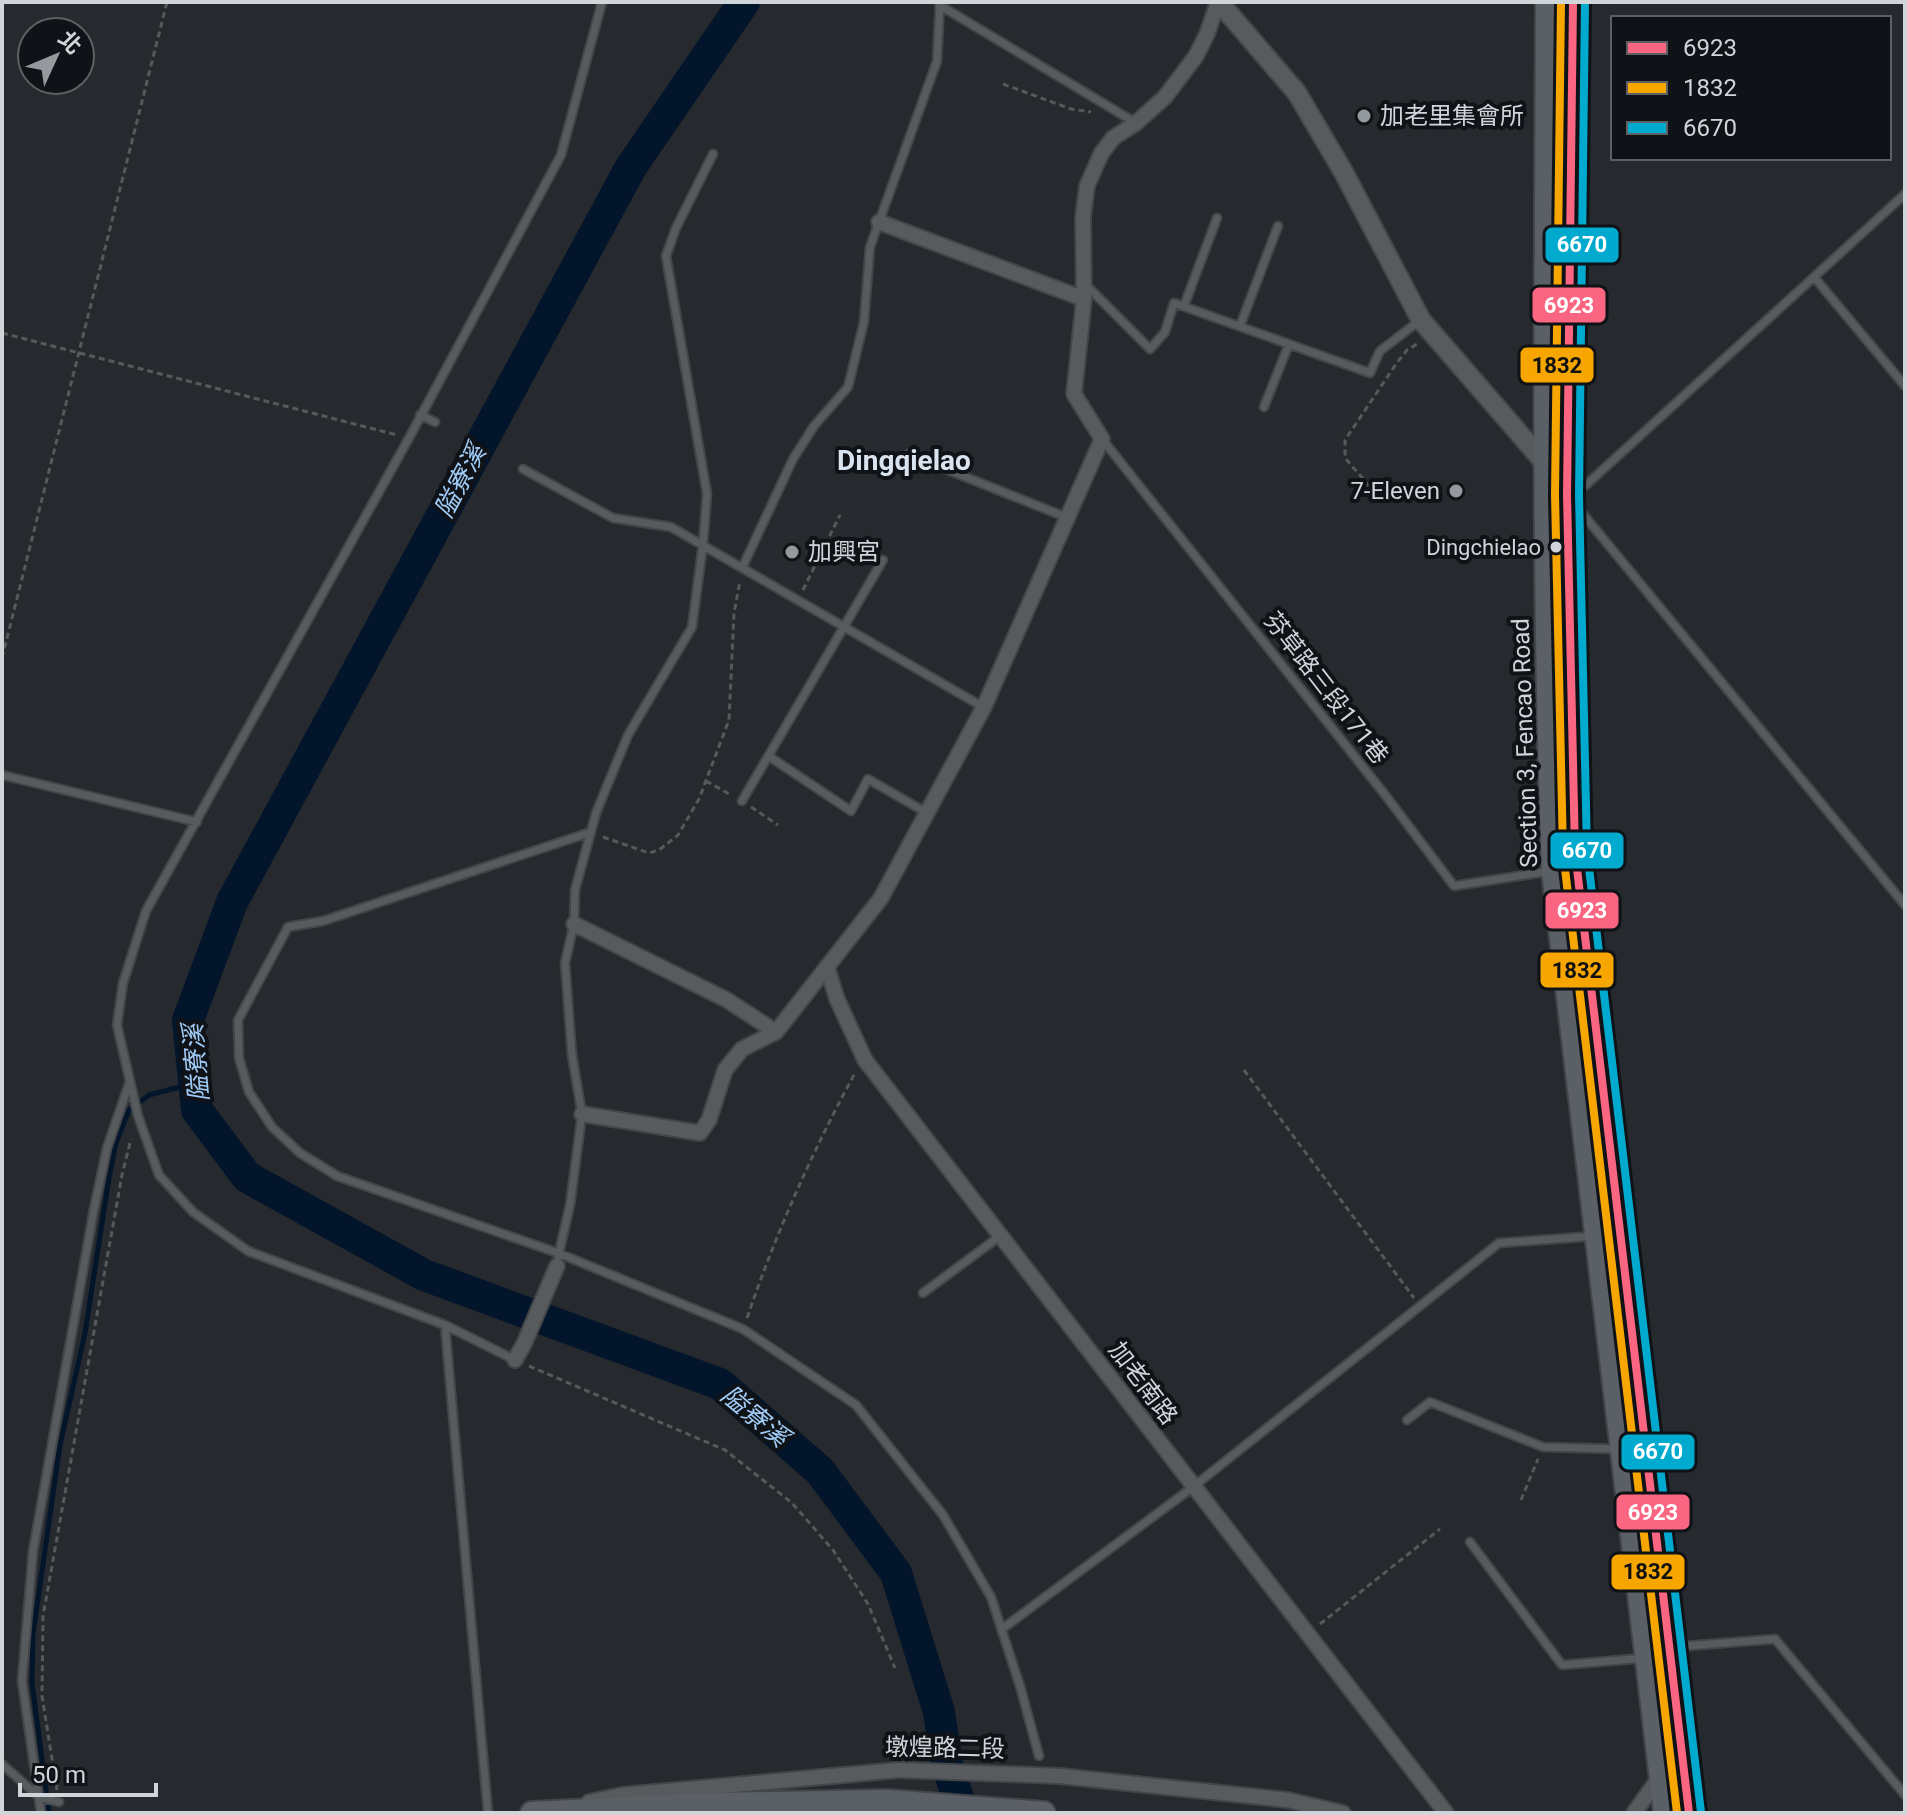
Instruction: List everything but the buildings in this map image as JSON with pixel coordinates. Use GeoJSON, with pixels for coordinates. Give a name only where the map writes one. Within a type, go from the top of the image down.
{"type":"FeatureCollection","features":[{"type":"Feature","properties":{"kind":"main road","name":"Section 3, Fencao Road"},"geometry":{"type":"LineString","coordinates":[[1547,2],[1546,463],[1548,751],[1553,871],[1665,1813]]}},
{"type":"Feature","properties":{"kind":"main road","name":"Section 3, Fencao Road"},"geometry":{"type":"LineString","coordinates":[[1573,2],[1567,495],[1575,852],[1689,1813]]}},
{"type":"Feature","properties":{"kind":"main road","name":"墩煌路二段"},"geometry":{"type":"LineString","coordinates":[[539,1812],[712,1804],[887,1801],[1044,1813]]}},
{"type":"Feature","properties":{"kind":"street"},"geometry":{"type":"LineString","coordinates":[[582,1114],[700,1133],[709,1120],[725,1070],[742,1049],[776,1032],[881,898],[984,707],[1102,439],[1074,394],[1084,299],[1083,217],[1087,186],[1101,154],[1113,138],[1136,123],[1165,97],[1196,56],[1218,2]]}},
{"type":"Feature","properties":{"kind":"street"},"geometry":{"type":"LineString","coordinates":[[1218,2],[1297,93],[1344,173],[1421,320],[1546,463],[1567,495]]}},
{"type":"Feature","properties":{"kind":"street"},"geometry":{"type":"LineString","coordinates":[[879,222],[1084,299]]}},
{"type":"Feature","properties":{"kind":"street"},"geometry":{"type":"LineString","coordinates":[[574,924],[727,1000],[776,1032]]}},
{"type":"Feature","properties":{"kind":"street","name":"加老南路"},"geometry":{"type":"LineString","coordinates":[[827,967],[837,999],[865,1060],[1446,1813]]}},
{"type":"Feature","properties":{"kind":"street"},"geometry":{"type":"LineString","coordinates":[[515,1360],[557,1260]]}},
{"type":"Feature","properties":{"kind":"street","name":"墩煌路二段"},"geometry":{"type":"LineString","coordinates":[[539,1812],[622,1795],[899,1770],[1060,1776],[1288,1800],[1343,1813]]}},
{"type":"Feature","properties":{"kind":"street"},"geometry":{"type":"LineString","coordinates":[[1634,1813],[1662,1774]]}},
{"type":"Feature","properties":{"kind":"lane"},"geometry":{"type":"LineString","coordinates":[[515,1360],[445,1325],[248,1251],[193,1212],[159,1175],[138,1116],[117,1025],[123,983],[146,911],[409,438],[561,155],[602,2]]}},
{"type":"Feature","properties":{"kind":"lane"},"geometry":{"type":"LineString","coordinates":[[743,566],[793,459],[814,426],[848,387],[864,322],[870,247],[937,61],[940,4],[1136,123]]}},
{"type":"Feature","properties":{"kind":"lane"},"geometry":{"type":"LineString","coordinates":[[557,1260],[570,1205],[582,1114],[572,1055],[565,963],[574,924],[575,890],[596,813],[628,735],[692,627],[707,494],[666,256],[676,228],[713,154]]}},
{"type":"Feature","properties":{"kind":"lane"},"geometry":{"type":"LineString","coordinates":[[1905,194],[1586,485],[1567,495],[1905,905]]}},
{"type":"Feature","properties":{"kind":"lane"},"geometry":{"type":"LineString","coordinates":[[1184,306],[1217,218]]}},
{"type":"Feature","properties":{"kind":"lane"},"geometry":{"type":"LineString","coordinates":[[1240,326],[1278,226]]}},
{"type":"Feature","properties":{"kind":"lane"},"geometry":{"type":"LineString","coordinates":[[1814,277],[1905,386]]}},
{"type":"Feature","properties":{"kind":"lane"},"geometry":{"type":"LineString","coordinates":[[1082,281],[1150,349],[1165,332],[1174,303],[1370,373],[1380,351],[1421,320]]}},
{"type":"Feature","properties":{"kind":"lane"},"geometry":{"type":"LineString","coordinates":[[1264,407],[1289,344]]}},
{"type":"Feature","properties":{"kind":"lane"},"geometry":{"type":"LineString","coordinates":[[420,415],[435,422]]}},
{"type":"Feature","properties":{"kind":"lane","name":"芬草路三段171巷"},"geometry":{"type":"LineString","coordinates":[[1102,439],[1454,886],[1553,871]]}},
{"type":"Feature","properties":{"kind":"lane"},"geometry":{"type":"LineString","coordinates":[[908,454],[1068,518]]}},
{"type":"Feature","properties":{"kind":"lane"},"geometry":{"type":"LineString","coordinates":[[523,469],[613,518],[671,527],[984,707]]}},
{"type":"Feature","properties":{"kind":"lane"},"geometry":{"type":"LineString","coordinates":[[742,801],[883,560]]}},
{"type":"Feature","properties":{"kind":"lane"},"geometry":{"type":"LineString","coordinates":[[770,757],[851,811],[868,779],[929,814]]}},
{"type":"Feature","properties":{"kind":"lane"},"geometry":{"type":"LineString","coordinates":[[2,775],[197,822]]}},
{"type":"Feature","properties":{"kind":"lane"},"geometry":{"type":"LineString","coordinates":[[591,832],[323,921],[288,927],[238,1020],[239,1058],[249,1092],[272,1127],[300,1153],[337,1176],[743,1329],[856,1405],[943,1515],[991,1597],[1039,1756]]}},
{"type":"Feature","properties":{"kind":"lane"},"geometry":{"type":"LineString","coordinates":[[41,1813],[22,1681],[33,1551],[94,1209],[107,1148],[130,1082]]}},
{"type":"Feature","properties":{"kind":"lane"},"geometry":{"type":"LineString","coordinates":[[923,1293],[1000,1236]]}},
{"type":"Feature","properties":{"kind":"lane"},"geometry":{"type":"LineString","coordinates":[[1002,1629],[1193,1487],[1499,1243],[1596,1236]]}},
{"type":"Feature","properties":{"kind":"lane"},"geometry":{"type":"LineString","coordinates":[[445,1325],[488,1813]]}},
{"type":"Feature","properties":{"kind":"lane"},"geometry":{"type":"LineString","coordinates":[[1407,1420],[1430,1402],[1543,1447],[1621,1449]]}},
{"type":"Feature","properties":{"kind":"lane"},"geometry":{"type":"LineString","coordinates":[[1470,1542],[1562,1665],[1646,1658]]}},
{"type":"Feature","properties":{"kind":"lane"},"geometry":{"type":"LineString","coordinates":[[1670,1647],[1775,1639],[1905,1795]]}},
{"type":"Feature","properties":{"kind":"lane"},"geometry":{"type":"LineString","coordinates":[[2,1764],[39,1797],[59,1802]]}},
{"type":"Feature","properties":{"kind":"path"},"geometry":{"type":"LineString","coordinates":[[2,658],[167,2]]}},
{"type":"Feature","properties":{"kind":"path"},"geometry":{"type":"LineString","coordinates":[[1003,84],[1071,109],[1100,114]]}},
{"type":"Feature","properties":{"kind":"path"},"geometry":{"type":"LineString","coordinates":[[2,333],[409,438]]}},
{"type":"Feature","properties":{"kind":"path"},"geometry":{"type":"LineString","coordinates":[[1376,494],[1345,458],[1345,440],[1407,350],[1433,335]]}},
{"type":"Feature","properties":{"kind":"path"},"geometry":{"type":"LineString","coordinates":[[798,600],[840,515]]}},
{"type":"Feature","properties":{"kind":"path"},"geometry":{"type":"LineString","coordinates":[[591,832],[649,853],[659,850],[678,835],[685,823],[706,781],[729,720],[734,613],[743,566]]}},
{"type":"Feature","properties":{"kind":"path"},"geometry":{"type":"LineString","coordinates":[[743,1329],[770,1250],[806,1168],[856,1070],[865,1060]]}},
{"type":"Feature","properties":{"kind":"path"},"geometry":{"type":"LineString","coordinates":[[1244,1070],[1421,1307]]}},
{"type":"Feature","properties":{"kind":"path"},"geometry":{"type":"LineString","coordinates":[[59,1802],[42,1696],[43,1616],[122,1175],[138,1116]]}},
{"type":"Feature","properties":{"kind":"path"},"geometry":{"type":"LineString","coordinates":[[515,1360],[725,1450],[792,1503],[833,1550],[868,1604],[895,1668]]}},
{"type":"Feature","properties":{"kind":"path"},"geometry":{"type":"LineString","coordinates":[[1521,1500],[1543,1447]]}},
{"type":"Feature","properties":{"kind":"path"},"geometry":{"type":"LineString","coordinates":[[1307,1634],[1440,1529]]}},
{"type":"Feature","properties":{"kind":"waterway","name":"隘寮溪"},"geometry":{"type":"LineString","coordinates":[[744,2],[631,167],[232,902],[188,1020],[197,1110],[247,1177],[424,1275],[720,1384],[820,1471],[896,1573],[939,1712],[947,1765],[963,1813]]}},
{"type":"Feature","properties":{"kind":"waterway"},"geometry":{"type":"LineString","coordinates":[[49,1813],[32,1683],[33,1634],[60,1445],[85,1333],[109,1178],[116,1143],[129,1110],[149,1095],[195,1083]]}},
{"type":"Feature","properties":{"kind":"transit line","name":"1832"},"geometry":{"type":"LineString","coordinates":[[1561,2],[1555,495],[1563,852],[1677,1813]]}},
{"type":"Feature","properties":{"kind":"transit line","name":"6923"},"geometry":{"type":"LineString","coordinates":[[1573,2],[1567,495],[1575,852],[1689,1813]]}},
{"type":"Feature","properties":{"kind":"transit line","name":"6670"},"geometry":{"type":"LineString","coordinates":[[1585,2],[1579,495],[1587,851],[1701,1812]]}},
{"type":"Feature","properties":{"kind":"place","name":"加老里集會所"},"geometry":{"type":"Point","coordinates":[1364,116]}},
{"type":"Feature","properties":{"kind":"place","name":"7-Eleven"},"geometry":{"type":"Point","coordinates":[1456,491]}},
{"type":"Feature","properties":{"kind":"place","name":"Dingchielao"},"geometry":{"type":"Point","coordinates":[1556,547]}},
{"type":"Feature","properties":{"kind":"place","name":"加興宮"},"geometry":{"type":"Point","coordinates":[792,552]}},
{"type":"Feature","properties":{"kind":"district","name":"Dingqielao"},"geometry":{"type":"Point","coordinates":[904,460]}}]}
